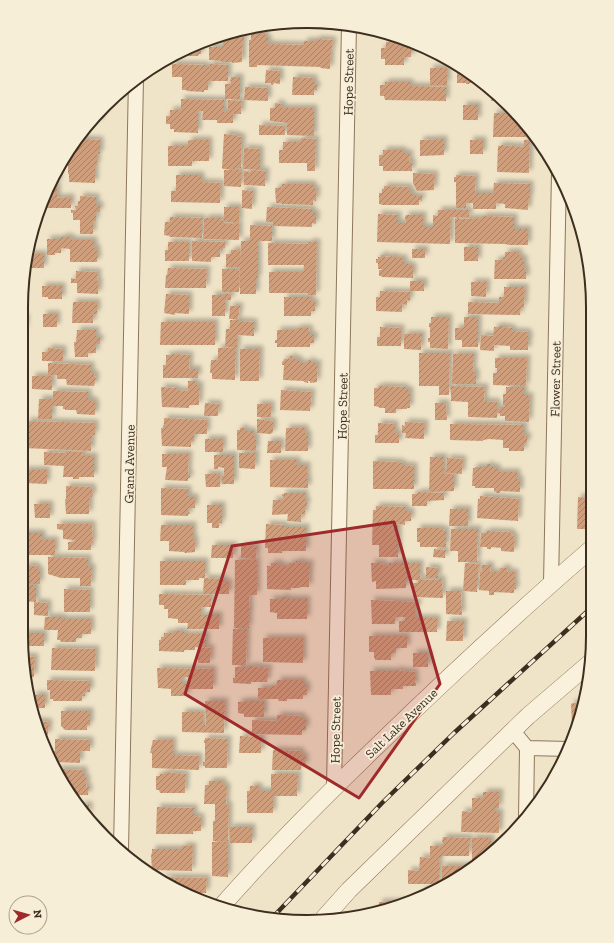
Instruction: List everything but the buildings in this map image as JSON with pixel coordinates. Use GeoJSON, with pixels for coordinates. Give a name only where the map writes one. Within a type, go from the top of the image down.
{"type":"FeatureCollection","features":[{"type":"Feature","properties":{"kind":"street","name":"Hope Street"},"geometry":{"type":"LineString","coordinates":[[334,787],[349,31]]}},
{"type":"Feature","properties":{"kind":"street","name":"Grand Avenue"},"geometry":{"type":"LineString","coordinates":[[121,844],[136,87]]}},
{"type":"Feature","properties":{"kind":"street","name":"Flower Street"},"geometry":{"type":"LineString","coordinates":[[551,584],[559,187]]}},
{"type":"Feature","properties":{"kind":"street","name":"Salt Lake Avenue"},"geometry":{"type":"LineString","coordinates":[[225,902],[334,787],[440,684],[586,553]]}},
{"type":"Feature","properties":{"kind":"street"},"geometry":{"type":"LineString","coordinates":[[328,914],[349,890],[528,716],[584,668]]}},
{"type":"Feature","properties":{"kind":"street"},"geometry":{"type":"LineString","coordinates":[[514,731],[527,748],[526,808]]}},
{"type":"Feature","properties":{"kind":"street"},"geometry":{"type":"LineString","coordinates":[[527,748],[562,749]]}},
{"type":"Feature","properties":{"kind":"highlighted area"},"geometry":{"type":"Polygon","coordinates":[[[394,522],[440,684],[359,798],[185,694],[232,546],[394,522]]]}},
{"type":"Feature","properties":{"kind":"railway"},"geometry":{"type":"LineString","coordinates":[[276,913],[382,803],[454,733],[586,613]]}}]}
